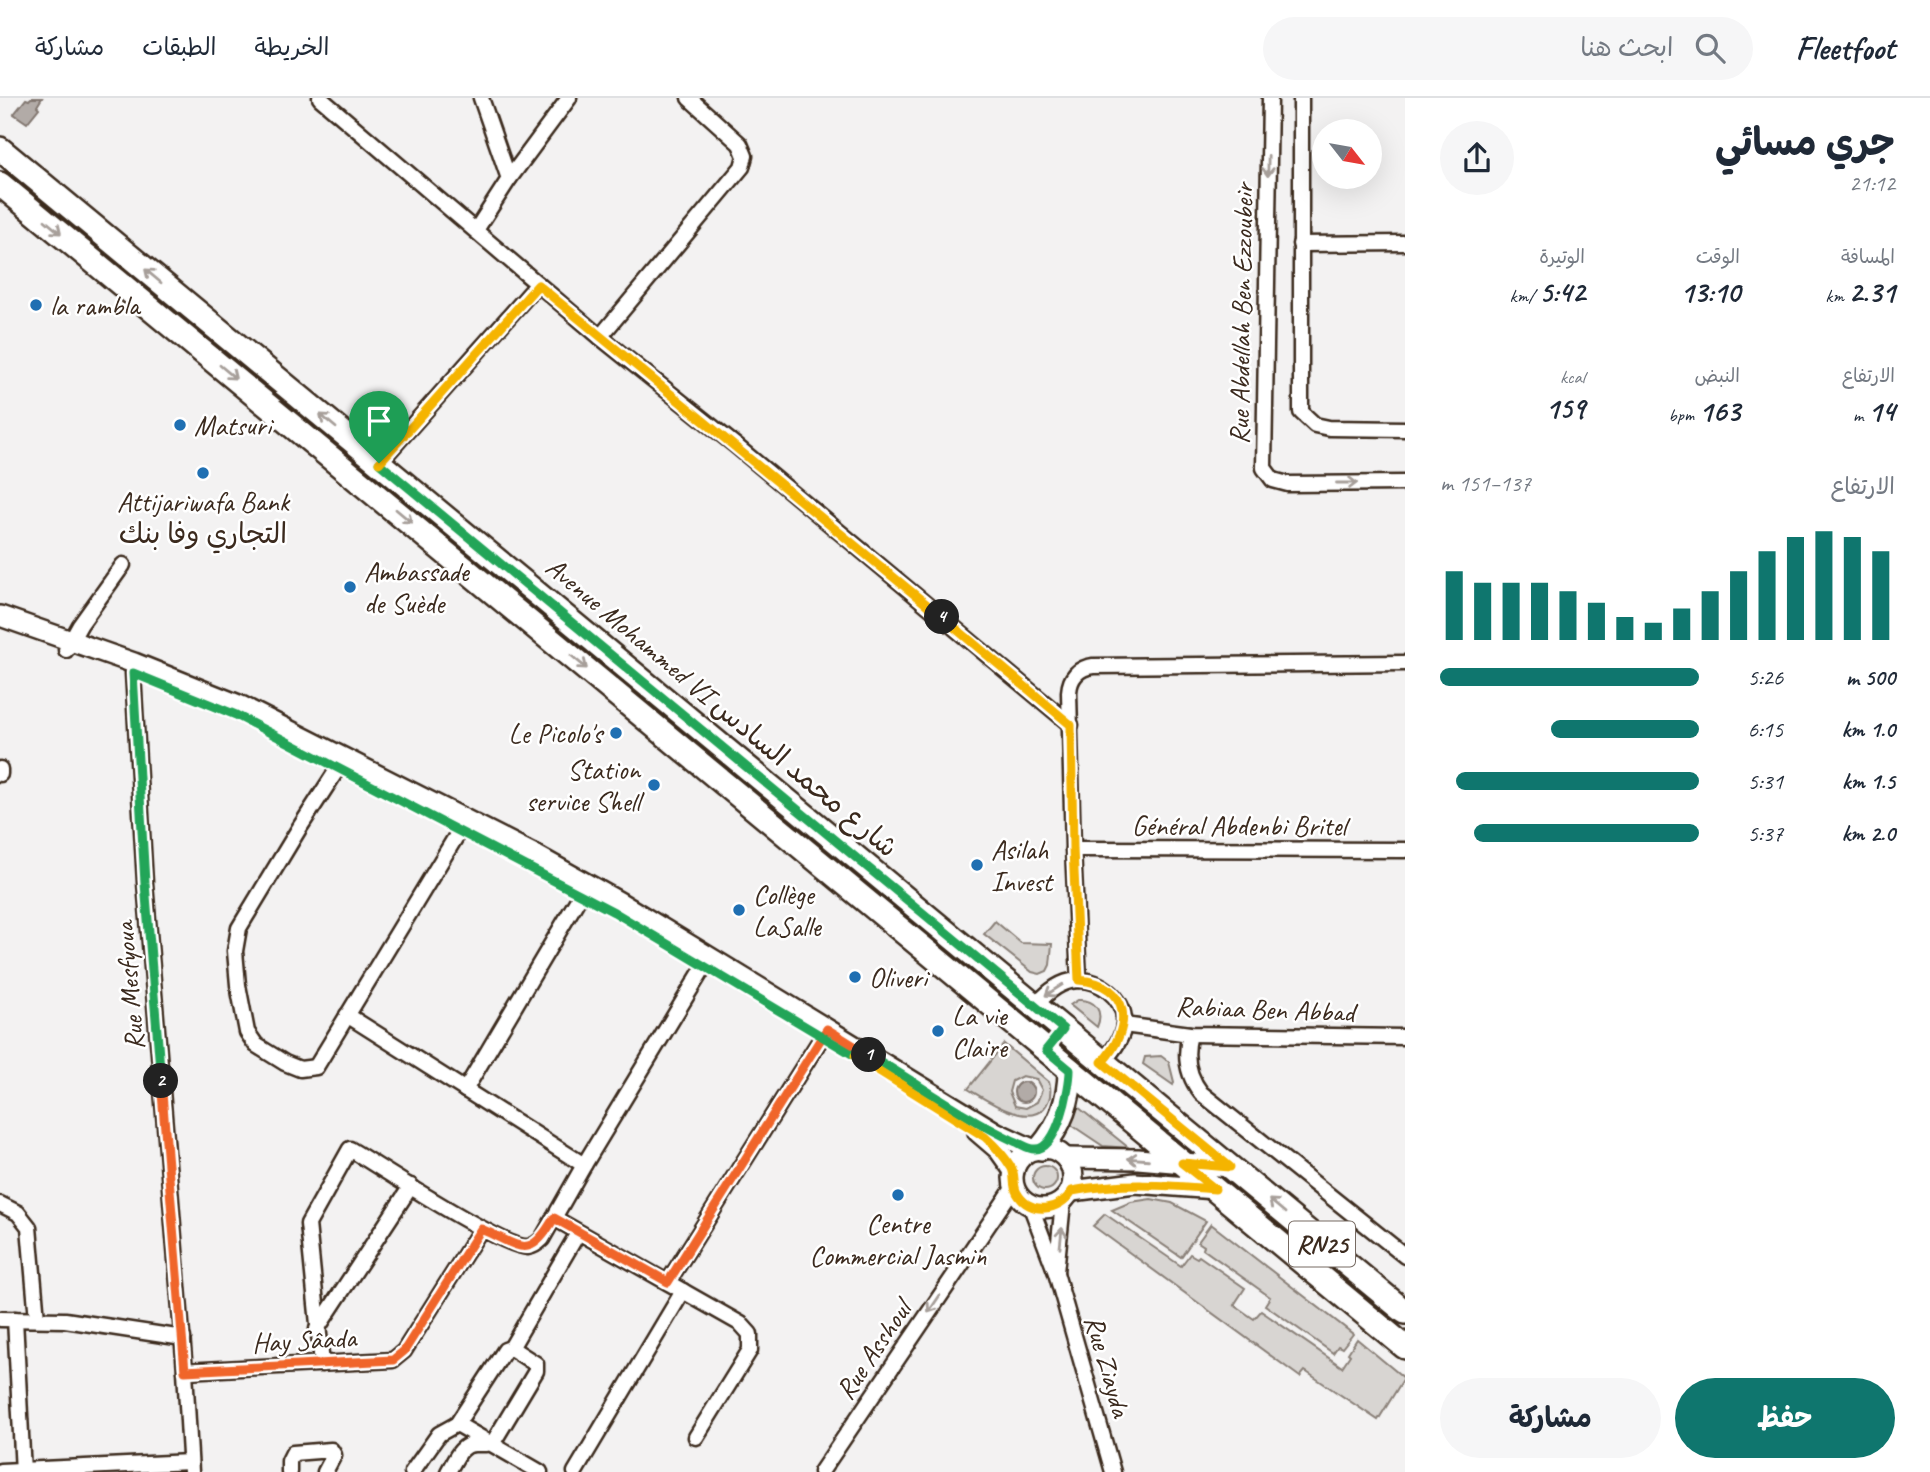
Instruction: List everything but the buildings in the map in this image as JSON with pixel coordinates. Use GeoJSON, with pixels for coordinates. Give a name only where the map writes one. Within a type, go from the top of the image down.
{"type":"FeatureCollection","features":[{"type":"Feature","properties":{"kind":"main road","name":"Avenue Mohammed VI شارع محمد السادس"},"geometry":{"type":"LineString","coordinates":[[0,149],[1405,1312]]}},
{"type":"Feature","properties":{"kind":"main road","name":"Avenue Mohammed VI شارع محمد السادس"},"geometry":{"type":"LineString","coordinates":[[0,184],[1405,1347]]}},
{"type":"Feature","properties":{"kind":"main road"},"geometry":{"type":"LineString","coordinates":[[0,616],[68,645],[241,706],[341,763],[584,889],[824,1033],[985,1137],[999,1150],[1023,1202],[1031,1206],[1053,1208],[1067,1197],[1135,1183],[1215,1189]]}},
{"type":"Feature","properties":{"kind":"main road"},"geometry":{"type":"LineString","coordinates":[[0,627],[68,645]]}},
{"type":"Feature","properties":{"kind":"main road"},"geometry":{"type":"LineString","coordinates":[[1046,1050],[1063,1029]]}},
{"type":"Feature","properties":{"kind":"main road"},"geometry":{"type":"LineString","coordinates":[[824,1033],[997,1133],[1037,1149],[1050,1148],[1066,1157],[1230,1167]]}},
{"type":"Feature","properties":{"kind":"main road"},"geometry":{"type":"LineString","coordinates":[[1014,1179],[1021,1158],[1050,1137],[1064,1112],[1070,1070]]}},
{"type":"Feature","properties":{"kind":"main road"},"geometry":{"type":"LineString","coordinates":[[1066,1157],[1074,1180],[1067,1197]]}},
{"type":"Feature","properties":{"kind":"street"},"geometry":{"type":"LineString","coordinates":[[320,98],[600,337],[735,445],[1071,725]]}},
{"type":"Feature","properties":{"kind":"street"},"geometry":{"type":"LineString","coordinates":[[481,98],[509,179]]}},
{"type":"Feature","properties":{"kind":"street"},"geometry":{"type":"LineString","coordinates":[[476,230],[509,179],[569,98]]}},
{"type":"Feature","properties":{"kind":"street","name":"Rue Abdellah Ben Ezzoubeir"},"geometry":{"type":"LineString","coordinates":[[1270,98],[1264,468],[1273,480],[1288,484],[1405,483]]}},
{"type":"Feature","properties":{"kind":"street","name":"Rue Abdellah Ben Ezzoubeir"},"geometry":{"type":"LineString","coordinates":[[1301,98],[1301,412],[1315,425],[1329,428],[1405,429]]}},
{"type":"Feature","properties":{"kind":"street"},"geometry":{"type":"LineString","coordinates":[[600,337],[742,167],[745,156],[740,144],[691,99]]}},
{"type":"Feature","properties":{"kind":"street"},"geometry":{"type":"LineString","coordinates":[[1300,244],[1405,243]]}},
{"type":"Feature","properties":{"kind":"street"},"geometry":{"type":"LineString","coordinates":[[379,463],[538,285]]}},
{"type":"Feature","properties":{"kind":"street"},"geometry":{"type":"LineString","coordinates":[[68,645],[123,565]]}},
{"type":"Feature","properties":{"kind":"street"},"geometry":{"type":"LineString","coordinates":[[1079,980],[1070,684],[1076,673],[1087,667],[1405,663]]}},
{"type":"Feature","properties":{"kind":"street","name":"Rue Mesfyoua"},"geometry":{"type":"LineString","coordinates":[[134,668],[145,883],[183,1338],[190,1467]]}},
{"type":"Feature","properties":{"kind":"street"},"geometry":{"type":"LineString","coordinates":[[341,763],[239,928],[235,951],[247,1032],[256,1045],[285,1063],[300,1069],[316,1067],[462,825]]}},
{"type":"Feature","properties":{"kind":"street","name":"Général Abdenbi Britel"},"geometry":{"type":"LineString","coordinates":[[1073,849],[1405,850]]}},
{"type":"Feature","properties":{"kind":"street"},"geometry":{"type":"LineString","coordinates":[[465,1090],[584,889]]}},
{"type":"Feature","properties":{"kind":"street"},"geometry":{"type":"LineString","coordinates":[[322,1364],[308,1224],[350,1149],[481,1229],[527,1247],[535,1245],[542,1239],[707,961]]}},
{"type":"Feature","properties":{"kind":"street"},"geometry":{"type":"LineString","coordinates":[[1035,1006],[1052,989],[1070,981],[1099,984],[1115,996],[1124,1015],[1124,1025],[1116,1045],[1102,1062]]}},
{"type":"Feature","properties":{"kind":"street"},"geometry":{"type":"LineString","coordinates":[[347,1015],[584,1165]]}},
{"type":"Feature","properties":{"kind":"street","name":"Rabiaa Ben Abbad"},"geometry":{"type":"LineString","coordinates":[[1124,1025],[1190,1034],[1405,1037]]}},
{"type":"Feature","properties":{"kind":"street"},"geometry":{"type":"LineString","coordinates":[[668,1282],[824,1033]]}},
{"type":"Feature","properties":{"kind":"street"},"geometry":{"type":"LineString","coordinates":[[1190,1034],[1187,1065],[1194,1084],[1201,1093],[1405,1256]]}},
{"type":"Feature","properties":{"kind":"street","name":"Rue Asshoul"},"geometry":{"type":"LineString","coordinates":[[821,1472],[1014,1179]]}},
{"type":"Feature","properties":{"kind":"street"},"geometry":{"type":"LineString","coordinates":[[317,1329],[411,1186]]}},
{"type":"Feature","properties":{"kind":"street","name":"Rue Ziayda"},"geometry":{"type":"LineString","coordinates":[[1056,1273],[1067,1197]]}},
{"type":"Feature","properties":{"kind":"street"},"geometry":{"type":"LineString","coordinates":[[0,1205],[18,1213],[29,1227],[37,1318]]}},
{"type":"Feature","properties":{"kind":"street","name":"Rue Ziayda"},"geometry":{"type":"LineString","coordinates":[[1031,1206],[1056,1273],[1113,1472]]}},
{"type":"Feature","properties":{"kind":"street"},"geometry":{"type":"LineString","coordinates":[[554,1218],[741,1324],[750,1334],[750,1350],[696,1437]]}},
{"type":"Feature","properties":{"kind":"street","name":"Hay Sâada"},"geometry":{"type":"LineString","coordinates":[[185,1371],[393,1360],[402,1354],[481,1229]]}},
{"type":"Feature","properties":{"kind":"street"},"geometry":{"type":"LineString","coordinates":[[412,1472],[439,1434],[457,1424],[505,1350],[511,1348],[579,1233]]}},
{"type":"Feature","properties":{"kind":"street"},"geometry":{"type":"LineString","coordinates":[[575,1472],[683,1291]]}},
{"type":"Feature","properties":{"kind":"street"},"geometry":{"type":"LineString","coordinates":[[0,1319],[65,1320],[183,1338]]}},
{"type":"Feature","properties":{"kind":"street"},"geometry":{"type":"LineString","coordinates":[[15,1319],[23,1471]]}},
{"type":"Feature","properties":{"kind":"street"},"geometry":{"type":"LineString","coordinates":[[492,1443],[537,1368],[536,1364],[511,1348]]}},
{"type":"Feature","properties":{"kind":"street"},"geometry":{"type":"LineString","coordinates":[[457,1424],[540,1472]]}},
{"type":"Feature","properties":{"kind":"street"},"geometry":{"type":"LineString","coordinates":[[448,1472],[464,1446],[471,1443],[492,1443]]}},
{"type":"Feature","properties":{"kind":"street"},"geometry":{"type":"LineString","coordinates":[[289,1472],[289,1461],[293,1453],[331,1450],[333,1459],[325,1472]]}},
{"type":"Feature","properties":{"kind":"street"},"geometry":{"type":"LineString","coordinates":[[0,1471],[190,1467]]}},
{"type":"Feature","properties":{"kind":"shaded area"},"geometry":{"type":"Polygon","coordinates":[[[42,98],[37,106],[39,108],[27,123],[14,114],[26,99],[42,98]]]}},
{"type":"Feature","properties":{"kind":"shaded area"},"geometry":{"type":"Polygon","coordinates":[[[995,921],[1021,943],[1052,944],[1047,971],[1040,974],[1032,972],[984,934],[995,921]]]}},
{"type":"Feature","properties":{"kind":"shaded area"},"geometry":{"type":"Polygon","coordinates":[[[1078,1000],[1093,1004],[1099,1011],[1097,1027],[1070,1005],[1078,1000]]]}},
{"type":"Feature","properties":{"kind":"shaded area"},"geometry":{"type":"Polygon","coordinates":[[[1004,1044],[1049,1082],[1050,1093],[1044,1108],[1027,1115],[1006,1110],[968,1089],[1004,1044]],[[1022,1076],[1012,1081],[1009,1092],[1015,1106],[1026,1108],[1037,1102],[1042,1090],[1036,1079],[1022,1076]]]}},
{"type":"Feature","properties":{"kind":"shaded area"},"geometry":{"type":"Polygon","coordinates":[[[1161,1056],[1169,1062],[1173,1085],[1143,1064],[1145,1057],[1161,1056]]]}},
{"type":"Feature","properties":{"kind":"shaded area"},"geometry":{"type":"Polygon","coordinates":[[[1024,1082],[1031,1085],[1034,1092],[1031,1099],[1024,1102],[1017,1099],[1014,1092],[1017,1085],[1024,1082]]]}},
{"type":"Feature","properties":{"kind":"shaded area"},"geometry":{"type":"Polygon","coordinates":[[[1078,1107],[1129,1148],[1103,1146],[1070,1124],[1078,1107]]]}},
{"type":"Feature","properties":{"kind":"shaded area"},"geometry":{"type":"Polygon","coordinates":[[[1045,1166],[1056,1173],[1057,1178],[1050,1189],[1045,1190],[1034,1183],[1033,1178],[1040,1167],[1045,1166]]]}},
{"type":"Feature","properties":{"kind":"shaded area"},"geometry":{"type":"Polygon","coordinates":[[[1151,1199],[1172,1203],[1206,1221],[1181,1257],[1112,1210],[1131,1202],[1151,1199]]]}},
{"type":"Feature","properties":{"kind":"shaded area"},"geometry":{"type":"Polygon","coordinates":[[[1105,1214],[1181,1266],[1190,1254],[1197,1258],[1199,1256],[1245,1288],[1234,1305],[1254,1319],[1261,1311],[1342,1367],[1357,1339],[1404,1378],[1378,1420],[1305,1371],[1300,1377],[1093,1226],[1105,1214]]]}},
{"type":"Feature","properties":{"kind":"shaded area"},"geometry":{"type":"Polygon","coordinates":[[[1211,1224],[1353,1334],[1342,1348],[1338,1346],[1333,1353],[1265,1305],[1270,1297],[1203,1249],[1204,1246],[1198,1242],[1211,1224]]]}},
{"type":"Feature","properties":{"kind":"place","name":"la rambla"},"geometry":{"type":"Point","coordinates":[36,305]}},
{"type":"Feature","properties":{"kind":"place","name":"Matsuri"},"geometry":{"type":"Point","coordinates":[180,425]}},
{"type":"Feature","properties":{"kind":"place","name":"Attijariwafa Bank التجاري وفا بنك"},"geometry":{"type":"Point","coordinates":[203,473]}},
{"type":"Feature","properties":{"kind":"place","name":"Ambassade de Suède"},"geometry":{"type":"Point","coordinates":[350,587]}},
{"type":"Feature","properties":{"kind":"place","name":"Le Picolo's"},"geometry":{"type":"Point","coordinates":[616,733]}},
{"type":"Feature","properties":{"kind":"place","name":"Station service Shell"},"geometry":{"type":"Point","coordinates":[654,785]}},
{"type":"Feature","properties":{"kind":"place","name":"Asilah Invest"},"geometry":{"type":"Point","coordinates":[977,865]}},
{"type":"Feature","properties":{"kind":"place","name":"Collège LaSalle"},"geometry":{"type":"Point","coordinates":[739,910]}},
{"type":"Feature","properties":{"kind":"place","name":"Oliveri"},"geometry":{"type":"Point","coordinates":[855,977]}},
{"type":"Feature","properties":{"kind":"place","name":"La vie Claire"},"geometry":{"type":"Point","coordinates":[938,1031]}},
{"type":"Feature","properties":{"kind":"place","name":"Centre Commercial Jasmin"},"geometry":{"type":"Point","coordinates":[898,1195]}},
{"type":"Feature","properties":{"kind":"route"},"geometry":{"type":"LineString","coordinates":[[379,463],[538,285],[1071,725],[1079,980],[1099,984],[1107,989],[1115,996],[1124,1015],[1121,1035],[1102,1062],[1230,1167],[1182,1163],[1215,1189],[1113,1184],[1072,1191],[1063,1202],[1053,1208],[1031,1206],[1023,1202],[1014,1187],[1014,1171],[999,1150],[985,1137],[920,1095],[821,1036],[663,939],[236,715],[133,673],[145,883],[185,1371],[393,1360],[402,1354],[481,1229],[527,1247],[542,1239],[554,1218],[668,1282],[821,1036],[827,1029],[997,1133],[1034,1150],[1041,1148],[1058,1125],[1068,1098],[1070,1070],[1046,1050],[1063,1029],[379,463]]}}]}
